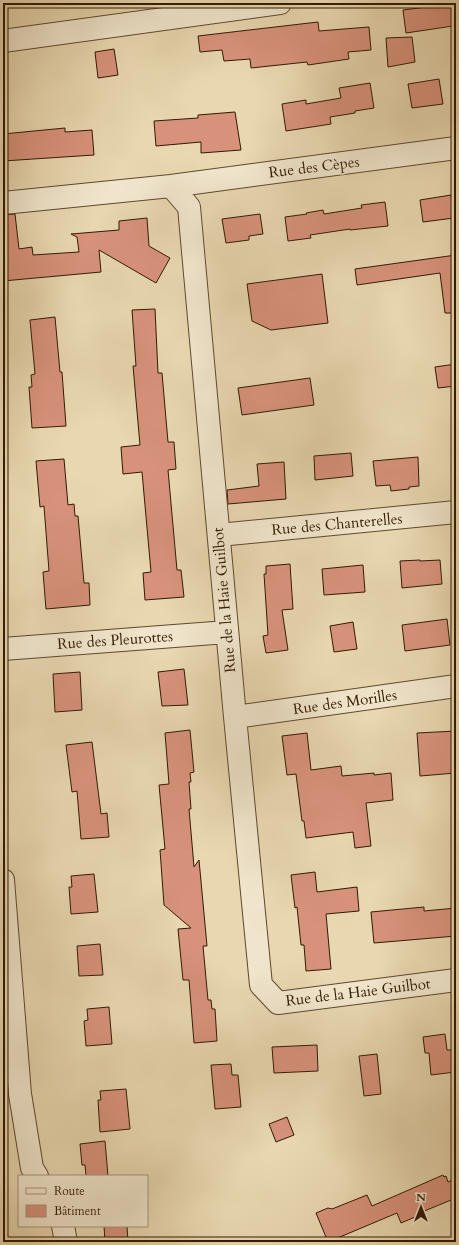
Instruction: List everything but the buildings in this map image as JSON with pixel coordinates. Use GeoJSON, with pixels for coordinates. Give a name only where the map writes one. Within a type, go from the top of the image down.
{"type":"FeatureCollection","features":[{"type":"Feature","properties":{"kind":"street"},"geometry":{"type":"LineString","coordinates":[[3,41],[280,3]]}},
{"type":"Feature","properties":{"kind":"street","name":"Rue des Cèpes"},"geometry":{"type":"LineString","coordinates":[[171,186],[456,148]]}},
{"type":"Feature","properties":{"kind":"street"},"geometry":{"type":"LineString","coordinates":[[3,203],[171,186]]}},
{"type":"Feature","properties":{"kind":"street","name":"Rue de la Haie Guilbot"},"geometry":{"type":"LineString","coordinates":[[171,186],[189,207],[227,632],[261,986],[278,1003],[456,980]]}},
{"type":"Feature","properties":{"kind":"street","name":"Rue des Chanterelles"},"geometry":{"type":"LineString","coordinates":[[219,535],[456,512]]}},
{"type":"Feature","properties":{"kind":"street","name":"Rue des Pleurottes"},"geometry":{"type":"LineString","coordinates":[[3,649],[227,632]]}},
{"type":"Feature","properties":{"kind":"street","name":"Rue des Morilles"},"geometry":{"type":"LineString","coordinates":[[235,717],[456,686]]}},
{"type":"Feature","properties":{"kind":"street"},"geometry":{"type":"LineString","coordinates":[[3,880],[20,1094],[32,1168],[36,1175]]}},
{"type":"Feature","properties":{"kind":"street"},"geometry":{"type":"LineString","coordinates":[[63,1227],[66,1242]]}}]}
